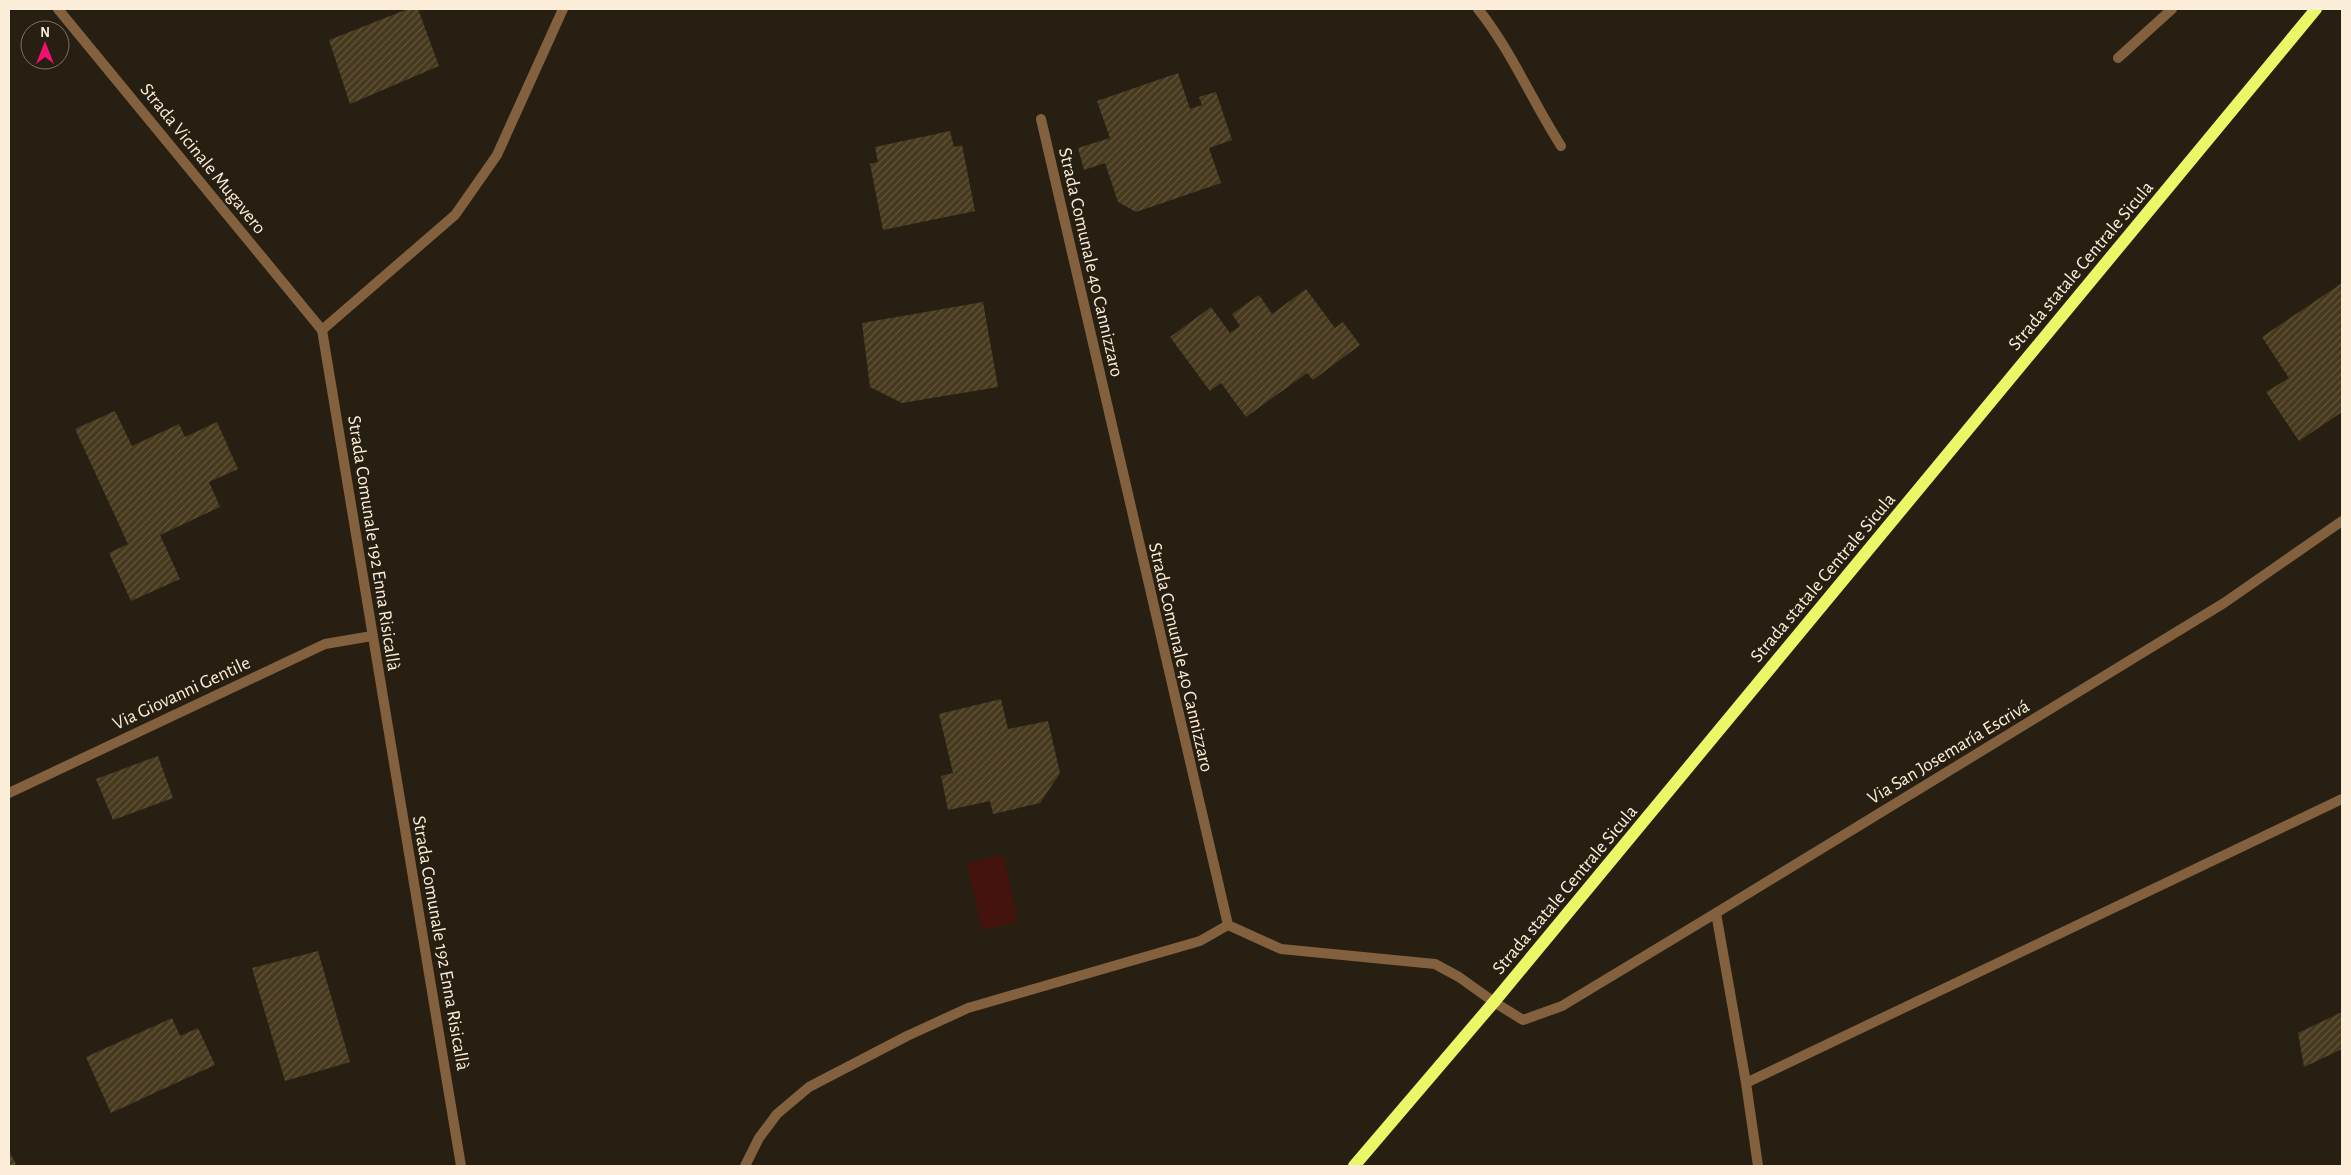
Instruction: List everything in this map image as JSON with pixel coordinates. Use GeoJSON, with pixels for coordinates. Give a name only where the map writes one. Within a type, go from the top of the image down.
{"type":"FeatureCollection","features":[{"type":"Feature","properties":{"kind":"main road","name":"Strada statale Centrale Sicula"},"geometry":{"type":"LineString","coordinates":[[1354,1166],[1494,1002],[2316,9]]}},
{"type":"Feature","properties":{"kind":"street","name":"Strada Vicinale Mugavero"},"geometry":{"type":"LineString","coordinates":[[58,9],[322,330]]}},
{"type":"Feature","properties":{"kind":"street"},"geometry":{"type":"LineString","coordinates":[[322,330],[455,216],[497,155],[563,9]]}},
{"type":"Feature","properties":{"kind":"street"},"geometry":{"type":"LineString","coordinates":[[1478,9],[1493,28],[1540,113],[1561,146]]}},
{"type":"Feature","properties":{"kind":"street"},"geometry":{"type":"LineString","coordinates":[[2118,58],[2172,9]]}},
{"type":"Feature","properties":{"kind":"street","name":"Strada Comunale 40 Cannizzaro"},"geometry":{"type":"LineString","coordinates":[[1041,119],[1228,925]]}},
{"type":"Feature","properties":{"kind":"street","name":"Strada Comunale 192 Enna Risicallà"},"geometry":{"type":"LineString","coordinates":[[322,330],[462,1166]]}},
{"type":"Feature","properties":{"kind":"street","name":"Via San Josemaría Escrivá"},"geometry":{"type":"LineString","coordinates":[[1494,1002],[1523,1020],[1562,1006],[2224,603],[2342,521]]}},
{"type":"Feature","properties":{"kind":"street","name":"Via Giovanni Gentile"},"geometry":{"type":"LineString","coordinates":[[9,793],[325,644],[372,636]]}},
{"type":"Feature","properties":{"kind":"street"},"geometry":{"type":"LineString","coordinates":[[1746,1083],[2342,799]]}},
{"type":"Feature","properties":{"kind":"street"},"geometry":{"type":"LineString","coordinates":[[1716,913],[1746,1083],[1758,1166]]}},
{"type":"Feature","properties":{"kind":"street"},"geometry":{"type":"LineString","coordinates":[[745,1166],[759,1138],[777,1114],[810,1086],[907,1036],[968,1008],[1200,941],[1228,925],[1281,950],[1435,964],[1459,976],[1494,1002]]}},
{"type":"Feature","properties":{"kind":"shaded area"},"geometry":{"type":"Polygon","coordinates":[[[1003,855],[1018,922],[982,930],[967,863],[1003,855]]]}},
{"type":"Feature","properties":{"kind":"building"},"geometry":{"type":"Polygon","coordinates":[[[408,9],[418,9],[439,66],[350,104],[329,40],[408,9]]]}},
{"type":"Feature","properties":{"kind":"building"},"geometry":{"type":"Polygon","coordinates":[[[1178,73],[1190,109],[1202,105],[1199,97],[1216,92],[1232,140],[1209,148],[1221,183],[1136,212],[1118,202],[1105,163],[1084,170],[1078,148],[1110,138],[1097,101],[1178,73]]]}},
{"type":"Feature","properties":{"kind":"building"},"geometry":{"type":"Polygon","coordinates":[[[950,131],[954,147],[962,145],[975,211],[883,230],[870,164],[878,162],[875,147],[950,131]]]}},
{"type":"Feature","properties":{"kind":"building"},"geometry":{"type":"Polygon","coordinates":[[[2342,283],[2342,412],[2299,441],[2266,392],[2289,378],[2262,337],[2342,283]]]}},
{"type":"Feature","properties":{"kind":"building"},"geometry":{"type":"Polygon","coordinates":[[[1306,289],[1335,328],[1343,322],[1360,345],[1313,380],[1307,373],[1246,417],[1221,383],[1210,391],[1170,337],[1211,307],[1230,333],[1240,326],[1232,314],[1259,295],[1272,314],[1306,289]]]}},
{"type":"Feature","properties":{"kind":"building"},"geometry":{"type":"Polygon","coordinates":[[[983,302],[998,387],[902,403],[870,387],[862,323],[983,302]]]}},
{"type":"Feature","properties":{"kind":"building"},"geometry":{"type":"Polygon","coordinates":[[[115,411],[132,446],[179,424],[185,437],[217,422],[238,469],[209,482],[220,507],[160,535],[180,579],[131,601],[109,553],[128,544],[75,429],[115,411]]]}},
{"type":"Feature","properties":{"kind":"building"},"geometry":{"type":"Polygon","coordinates":[[[1001,699],[1008,729],[1048,721],[1060,773],[1040,803],[993,814],[990,801],[948,810],[941,776],[953,773],[939,714],[1001,699]]]}},
{"type":"Feature","properties":{"kind":"building"},"geometry":{"type":"Polygon","coordinates":[[[158,756],[173,798],[113,820],[96,779],[158,756]]]}},
{"type":"Feature","properties":{"kind":"building"},"geometry":{"type":"Polygon","coordinates":[[[318,951],[350,1062],[285,1081],[252,968],[318,951]]]}},
{"type":"Feature","properties":{"kind":"building"},"geometry":{"type":"Polygon","coordinates":[[[2342,1012],[2342,1049],[2304,1067],[2298,1033],[2342,1012]]]}},
{"type":"Feature","properties":{"kind":"building"},"geometry":{"type":"Polygon","coordinates":[[[172,1018],[180,1036],[198,1028],[215,1065],[111,1113],[86,1057],[172,1018]]]}},
{"type":"Feature","properties":{"kind":"building"},"geometry":{"type":"Polygon","coordinates":[[[9,1151],[17,1166],[9,1166],[9,1151]]]}}]}
